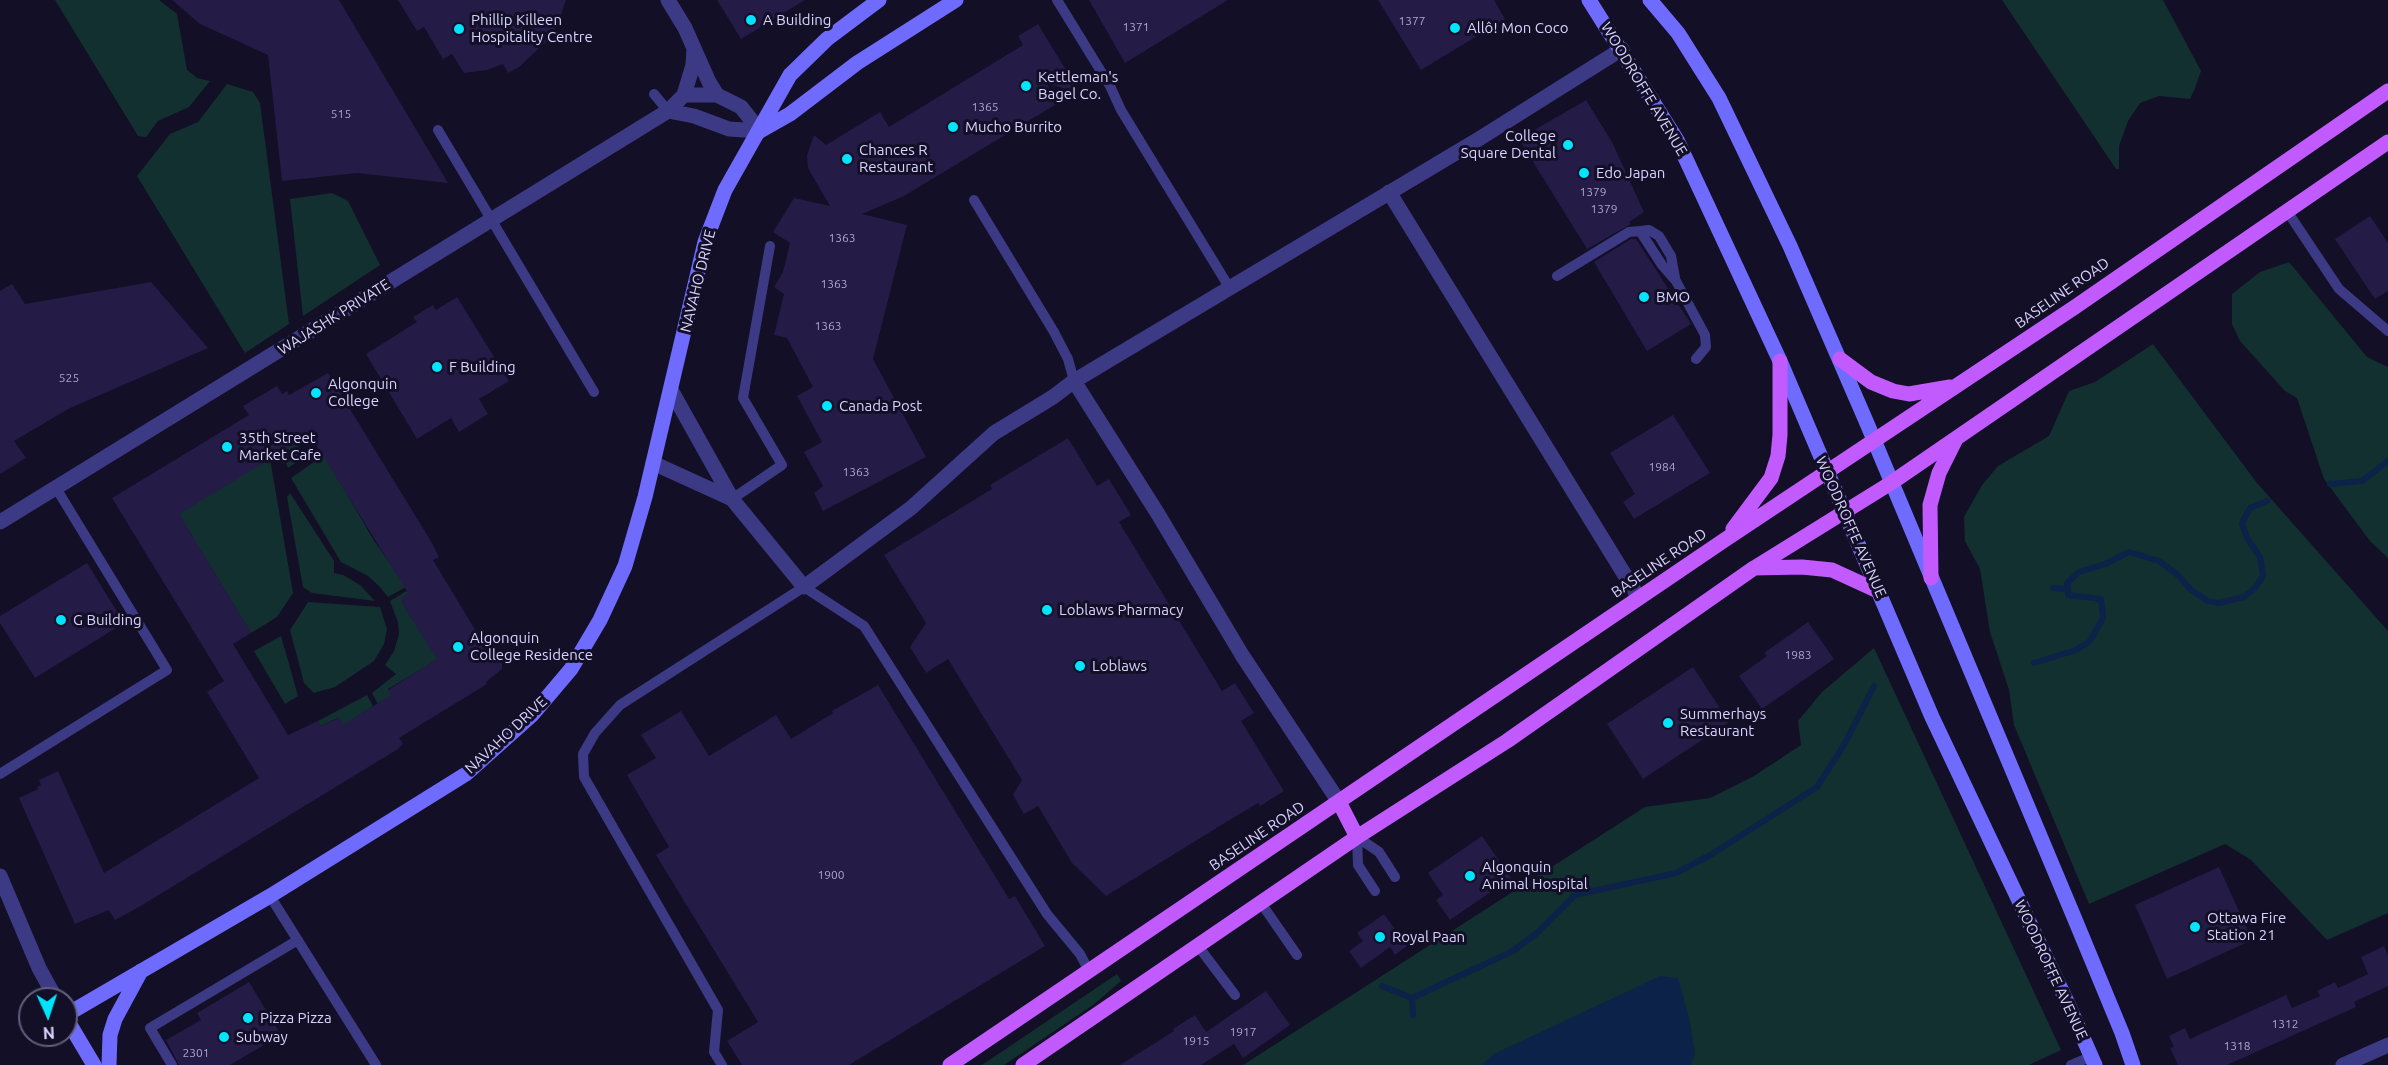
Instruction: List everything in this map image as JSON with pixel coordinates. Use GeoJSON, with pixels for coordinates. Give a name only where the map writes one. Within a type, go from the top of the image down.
{"type":"FeatureCollection","features":[{"type":"Feature","properties":{"kind":"main road","name":"NAVAHO DRIVE"},"geometry":{"type":"LineString","coordinates":[[78,1010],[270,896],[466,774],[532,715],[571,669],[600,620],[625,566],[653,463],[705,242],[725,190],[790,75],[826,39],[879,0]]}},
{"type":"Feature","properties":{"kind":"main road","name":"NAVAHO DRIVE"},"geometry":{"type":"LineString","coordinates":[[760,131],[790,114],[857,63],[956,0]]}},
{"type":"Feature","properties":{"kind":"main road","name":"WOODROFFE AVENUE"},"geometry":{"type":"LineString","coordinates":[[1589,0],[1622,49],[1677,140],[1780,361],[1932,717],[2069,1006],[2092,1061]]}},
{"type":"Feature","properties":{"kind":"main road"},"geometry":{"type":"LineString","coordinates":[[1650,0],[1678,33],[1719,98],[1790,246],[2122,1033],[2133,1065]]}},
{"type":"Feature","properties":{"kind":"main road","name":"BASELINE ROAD"},"geometry":{"type":"LineString","coordinates":[[950,1065],[1726,539],[2191,228],[2388,91]]}},
{"type":"Feature","properties":{"kind":"main road"},"geometry":{"type":"LineString","coordinates":[[1023,1065],[1357,837],[1507,741],[1754,568],[1891,483],[2388,142]]}},
{"type":"Feature","properties":{"kind":"main road"},"geometry":{"type":"LineString","coordinates":[[1839,359],[1871,381],[1893,391],[1909,394],[1939,390],[1961,383]]}},
{"type":"Feature","properties":{"kind":"main road"},"geometry":{"type":"LineString","coordinates":[[1726,539],[1771,478],[1778,456],[1780,361]]}},
{"type":"Feature","properties":{"kind":"main road"},"geometry":{"type":"LineString","coordinates":[[1931,578],[1930,505],[1939,473],[1956,438]]}},
{"type":"Feature","properties":{"kind":"main road"},"geometry":{"type":"LineString","coordinates":[[1754,568],[1802,567],[1832,570],[1880,592]]}},
{"type":"Feature","properties":{"kind":"main road"},"geometry":{"type":"LineString","coordinates":[[1339,802],[1357,837]]}},
{"type":"Feature","properties":{"kind":"main road"},"geometry":{"type":"LineString","coordinates":[[109,1065],[110,1035],[115,1019],[141,971]]}},
{"type":"Feature","properties":{"kind":"main road","name":"NAVAHO DRIVE"},"geometry":{"type":"LineString","coordinates":[[78,1038],[94,1065]]}},
{"type":"Feature","properties":{"kind":"street"},"geometry":{"type":"LineString","coordinates":[[668,0],[685,27],[717,95]]}},
{"type":"Feature","properties":{"kind":"street"},"geometry":{"type":"LineString","coordinates":[[694,48],[693,65],[684,95],[717,95],[741,107],[760,131]]}},
{"type":"Feature","properties":{"kind":"street"},"geometry":{"type":"LineString","coordinates":[[671,390],[732,499],[804,587],[911,508],[994,433],[1053,397],[1074,381],[1622,49]]}},
{"type":"Feature","properties":{"kind":"street","name":"WAJASHK PRIVATE"},"geometry":{"type":"LineString","coordinates":[[0,522],[668,111],[684,95]]}},
{"type":"Feature","properties":{"kind":"street"},"geometry":{"type":"LineString","coordinates":[[668,111],[694,116],[729,129],[760,131]]}},
{"type":"Feature","properties":{"kind":"street"},"geometry":{"type":"LineString","coordinates":[[1389,192],[1639,598]]}},
{"type":"Feature","properties":{"kind":"street"},"geometry":{"type":"LineString","coordinates":[[1074,381],[1158,514],[1242,655],[1339,802]]}},
{"type":"Feature","properties":{"kind":"street"},"geometry":{"type":"LineString","coordinates":[[653,463],[732,499]]}},
{"type":"Feature","properties":{"kind":"street"},"geometry":{"type":"LineString","coordinates":[[0,876],[49,987]]}},
{"type":"Feature","properties":{"kind":"street"},"geometry":{"type":"LineString","coordinates":[[2343,1065],[2388,1045]]}},
{"type":"Feature","properties":{"kind":"lane"},"geometry":{"type":"LineString","coordinates":[[1057,0],[1110,86],[1120,110],[1229,287]]}},
{"type":"Feature","properties":{"kind":"lane"},"geometry":{"type":"LineString","coordinates":[[654,94],[668,111]]}},
{"type":"Feature","properties":{"kind":"lane"},"geometry":{"type":"LineString","coordinates":[[438,130],[594,392]]}},
{"type":"Feature","properties":{"kind":"lane"},"geometry":{"type":"LineString","coordinates":[[974,200],[1054,332],[1068,359],[1074,381]]}},
{"type":"Feature","properties":{"kind":"lane"},"geometry":{"type":"LineString","coordinates":[[2287,211],[2338,289],[2388,331]]}},
{"type":"Feature","properties":{"kind":"lane"},"geometry":{"type":"LineString","coordinates":[[1557,276],[1629,232],[1649,230],[1659,236],[1671,256],[1676,281],[1705,335],[1706,347],[1696,359]]}},
{"type":"Feature","properties":{"kind":"lane"},"geometry":{"type":"LineString","coordinates":[[732,499],[782,465],[743,398],[770,246]]}},
{"type":"Feature","properties":{"kind":"lane"},"geometry":{"type":"LineString","coordinates":[[0,774],[167,670],[56,488]]}},
{"type":"Feature","properties":{"kind":"lane"},"geometry":{"type":"LineString","coordinates":[[722,1065],[714,1052],[718,1010],[584,777],[583,754],[595,733],[620,705],[804,587],[864,626],[1047,914],[1080,954],[1089,971]]}},
{"type":"Feature","properties":{"kind":"lane"},"geometry":{"type":"LineString","coordinates":[[1357,837],[1379,852],[1395,877]]}},
{"type":"Feature","properties":{"kind":"lane"},"geometry":{"type":"LineString","coordinates":[[1357,837],[1358,865],[1375,891]]}},
{"type":"Feature","properties":{"kind":"lane"},"geometry":{"type":"LineString","coordinates":[[270,896],[376,1065]]}},
{"type":"Feature","properties":{"kind":"lane"},"geometry":{"type":"LineString","coordinates":[[1261,903],[1297,956]]}},
{"type":"Feature","properties":{"kind":"lane"},"geometry":{"type":"LineString","coordinates":[[172,1065],[150,1028],[298,940]]}},
{"type":"Feature","properties":{"kind":"lane"},"geometry":{"type":"LineString","coordinates":[[1198,946],[1234,994]]}},
{"type":"Feature","properties":{"kind":"lane"},"geometry":{"type":"LineString","coordinates":[[2071,1065],[2092,1061]]}},
{"type":"Feature","properties":{"kind":"green space"},"geometry":{"type":"Polygon","coordinates":[[[55,0],[159,0],[177,14],[187,70],[197,78],[210,81],[189,107],[158,121],[146,137],[138,136],[55,0]]]}},
{"type":"Feature","properties":{"kind":"green space"},"geometry":{"type":"Polygon","coordinates":[[[2002,0],[2163,0],[2201,71],[2190,99],[2159,96],[2140,103],[2128,121],[2119,146],[2119,169],[2116,169],[2002,0]]]}},
{"type":"Feature","properties":{"kind":"green space"},"geometry":{"type":"Polygon","coordinates":[[[227,84],[253,92],[260,103],[289,324],[245,353],[137,176],[170,134],[198,122],[227,84]]]}},
{"type":"Feature","properties":{"kind":"green space"},"geometry":{"type":"Polygon","coordinates":[[[332,193],[348,201],[380,265],[303,316],[290,199],[332,193]]]}},
{"type":"Feature","properties":{"kind":"green space"},"geometry":{"type":"Polygon","coordinates":[[[2289,262],[2367,357],[2388,367],[2388,558],[2370,541],[2324,479],[2297,398],[2285,391],[2240,341],[2232,324],[2232,294],[2260,272],[2289,262]]]}},
{"type":"Feature","properties":{"kind":"green space"},"geometry":{"type":"Polygon","coordinates":[[[2153,344],[2257,483],[2388,631],[2388,913],[2327,940],[2251,860],[2225,844],[2089,904],[2014,725],[2009,690],[1990,632],[1980,569],[1965,541],[1964,517],[1982,485],[1998,466],[2049,436],[2069,391],[2095,382],[2153,344]]]}},
{"type":"Feature","properties":{"kind":"green space"},"geometry":{"type":"Polygon","coordinates":[[[299,441],[297,462],[288,468],[281,452],[299,441]]]}},
{"type":"Feature","properties":{"kind":"green space"},"geometry":{"type":"Polygon","coordinates":[[[324,455],[373,539],[406,587],[388,597],[368,576],[341,562],[291,478],[324,455]]]}},
{"type":"Feature","properties":{"kind":"green space"},"geometry":{"type":"Polygon","coordinates":[[[270,459],[293,593],[277,617],[251,633],[176,510],[270,459]]]}},
{"type":"Feature","properties":{"kind":"green space"},"geometry":{"type":"Polygon","coordinates":[[[290,493],[334,561],[334,573],[343,575],[360,585],[375,601],[312,593],[303,587],[287,497],[290,493]]]}},
{"type":"Feature","properties":{"kind":"green space"},"geometry":{"type":"Polygon","coordinates":[[[408,590],[410,593],[404,606],[438,659],[388,689],[393,698],[379,706],[372,693],[396,674],[385,665],[394,651],[399,634],[398,622],[390,601],[408,590]]]}},
{"type":"Feature","properties":{"kind":"green space"},"geometry":{"type":"Polygon","coordinates":[[[308,602],[380,607],[387,629],[384,644],[374,661],[335,687],[314,693],[304,683],[290,630],[308,602]]]}},
{"type":"Feature","properties":{"kind":"green space"},"geometry":{"type":"Polygon","coordinates":[[[281,636],[298,696],[285,704],[254,651],[281,636]]]}},
{"type":"Feature","properties":{"kind":"green space"},"geometry":{"type":"Polygon","coordinates":[[[1874,648],[2061,1050],[2029,1065],[1243,1065],[1645,807],[1710,798],[1754,776],[1801,745],[1798,721],[1822,692],[1874,648]]]}},
{"type":"Feature","properties":{"kind":"green space"},"geometry":{"type":"Polygon","coordinates":[[[367,695],[373,706],[343,726],[338,718],[320,726],[318,721],[367,695]]]}},
{"type":"Feature","properties":{"kind":"green space"},"geometry":{"type":"Polygon","coordinates":[[[1117,974],[1121,981],[1093,1005],[1004,1065],[982,1065],[1117,974]]]}},
{"type":"Feature","properties":{"kind":"water"},"geometry":{"type":"Polygon","coordinates":[[[1660,976],[1678,978],[1690,1021],[1695,1054],[1691,1065],[1481,1065],[1494,1054],[1660,976]]]}},
{"type":"Feature","properties":{"kind":"building"},"geometry":{"type":"Polygon","coordinates":[[[172,0],[339,0],[448,183],[357,173],[282,181],[268,55],[200,24],[172,0]]]}},
{"type":"Feature","properties":{"kind":"building"},"geometry":{"type":"Polygon","coordinates":[[[398,0],[566,0],[557,26],[549,39],[519,67],[508,73],[503,64],[487,70],[464,73],[452,54],[443,59],[424,27],[417,31],[398,0]]]}},
{"type":"Feature","properties":{"kind":"building","name":"A Building"},"geometry":{"type":"Polygon","coordinates":[[[717,0],[805,0],[741,39],[717,0]]]}},
{"type":"Feature","properties":{"kind":"building"},"geometry":{"type":"Polygon","coordinates":[[[1089,0],[1228,0],[1125,63],[1089,0]]]}},
{"type":"Feature","properties":{"kind":"building","name":"Allô! Mon Coco"},"geometry":{"type":"Polygon","coordinates":[[[1378,0],[1494,0],[1505,19],[1421,70],[1378,0]]]}},
{"type":"Feature","properties":{"kind":"building"},"geometry":{"type":"Polygon","coordinates":[[[1038,24],[1080,93],[1046,83],[1058,103],[904,196],[862,214],[907,225],[873,359],[926,457],[823,511],[814,493],[823,486],[804,452],[822,442],[797,396],[813,387],[787,338],[774,335],[784,294],[774,287],[783,272],[790,243],[773,232],[794,198],[830,206],[808,168],[807,155],[814,135],[826,145],[880,112],[889,127],[1023,45],[1018,36],[1038,24]]]}},
{"type":"Feature","properties":{"kind":"building"},"geometry":{"type":"Polygon","coordinates":[[[1586,100],[1612,142],[1644,212],[1629,222],[1631,224],[1587,249],[1519,139],[1586,100]]]}},
{"type":"Feature","properties":{"kind":"building"},"geometry":{"type":"Polygon","coordinates":[[[2370,216],[2388,243],[2388,291],[2375,299],[2335,239],[2370,216]]]}},
{"type":"Feature","properties":{"kind":"building","name":"BMO"},"geometry":{"type":"Polygon","coordinates":[[[1631,239],[1636,239],[1691,324],[1647,351],[1594,262],[1631,239]]]}},
{"type":"Feature","properties":{"kind":"building"},"geometry":{"type":"Polygon","coordinates":[[[151,282],[208,348],[68,409],[14,441],[26,458],[0,474],[0,291],[12,284],[25,304],[151,282]]]}},
{"type":"Feature","properties":{"kind":"building","name":"F Building"},"geometry":{"type":"Polygon","coordinates":[[[457,297],[509,381],[479,399],[488,414],[459,432],[451,418],[417,439],[366,354],[417,322],[413,317],[433,305],[436,310],[457,297]]]}},
{"type":"Feature","properties":{"kind":"building","name":"Algonquin College Residence"},"geometry":{"type":"Polygon","coordinates":[[[328,373],[432,543],[439,557],[433,560],[488,651],[502,659],[502,669],[486,682],[487,684],[399,738],[403,744],[398,749],[139,907],[115,920],[109,910],[75,924],[19,798],[38,789],[37,787],[41,785],[39,780],[58,771],[104,873],[259,778],[207,692],[224,681],[112,498],[249,415],[243,406],[277,386],[282,394],[287,391],[289,395],[328,373]],[[310,435],[179,514],[251,633],[233,644],[288,735],[318,721],[320,726],[339,718],[343,725],[391,695],[388,690],[437,659],[404,606],[401,598],[408,593],[310,435]]]}},
{"type":"Feature","properties":{"kind":"building"},"geometry":{"type":"Polygon","coordinates":[[[1673,415],[1710,473],[1634,519],[1623,502],[1635,494],[1610,453],[1673,415]]]}},
{"type":"Feature","properties":{"kind":"building","name":"Loblaws"},"geometry":{"type":"Polygon","coordinates":[[[1068,438],[1097,486],[1109,479],[1131,515],[1119,522],[1222,691],[1235,683],[1254,713],[1241,721],[1284,791],[1260,806],[1258,803],[1106,896],[1072,863],[1038,806],[1024,814],[1013,795],[1022,780],[948,659],[926,673],[910,647],[926,623],[884,555],[992,489],[990,485],[1068,438]]]}},
{"type":"Feature","properties":{"kind":"building","name":"G Building"},"geometry":{"type":"Polygon","coordinates":[[[87,563],[124,623],[35,678],[0,623],[0,616],[87,563]]]}},
{"type":"Feature","properties":{"kind":"building"},"geometry":{"type":"Polygon","coordinates":[[[1808,622],[1834,659],[1762,709],[1739,676],[1767,656],[1764,653],[1808,622]]]}},
{"type":"Feature","properties":{"kind":"building","name":"Summerhays Restaurant"},"geometry":{"type":"Polygon","coordinates":[[[1693,667],[1729,722],[1643,779],[1607,724],[1693,667]]]}},
{"type":"Feature","properties":{"kind":"building"},"geometry":{"type":"Polygon","coordinates":[[[878,685],[1009,899],[1015,896],[1045,946],[849,1065],[742,1065],[727,1041],[758,1022],[656,855],[669,847],[627,775],[656,758],[641,735],[681,711],[709,756],[776,715],[791,739],[833,713],[832,711],[878,685]]]}},
{"type":"Feature","properties":{"kind":"building","name":"Algonquin Animal Hospital"},"geometry":{"type":"Polygon","coordinates":[[[1482,836],[1511,878],[1450,920],[1436,900],[1443,895],[1428,873],[1482,836]]]}},
{"type":"Feature","properties":{"kind":"building","name":"Ottawa Fire Station 21"},"geometry":{"type":"Polygon","coordinates":[[[2219,867],[2252,940],[2167,979],[2135,905],[2219,867]]]}},
{"type":"Feature","properties":{"kind":"building","name":"Royal Paan"},"geometry":{"type":"Polygon","coordinates":[[[1384,914],[1407,946],[1395,955],[1390,947],[1361,968],[1349,951],[1363,941],[1357,933],[1384,914]]]}},
{"type":"Feature","properties":{"kind":"building"},"geometry":{"type":"Polygon","coordinates":[[[2384,946],[2388,956],[2388,986],[2354,1002],[2356,1007],[2227,1065],[2178,1065],[2170,1048],[2174,1047],[2169,1036],[2185,1028],[2190,1039],[2286,995],[2292,1008],[2320,996],[2317,991],[2335,982],[2338,988],[2368,974],[2361,957],[2384,946]]]}},
{"type":"Feature","properties":{"kind":"building"},"geometry":{"type":"Polygon","coordinates":[[[249,982],[281,1035],[230,1065],[179,1065],[166,1040],[201,1020],[197,1013],[249,982]]]}},
{"type":"Feature","properties":{"kind":"building"},"geometry":{"type":"Polygon","coordinates":[[[1266,991],[1290,1025],[1243,1058],[1234,1044],[1201,1065],[1120,1065],[1195,1015],[1206,1032],[1266,991]]]}},
{"type":"Feature","properties":{"kind":"waterway"},"geometry":{"type":"LineString","coordinates":[[2330,484],[2362,481],[2388,461]]}},
{"type":"Feature","properties":{"kind":"waterway"},"geometry":{"type":"LineString","coordinates":[[2034,663],[2076,650],[2090,641],[2103,618],[2101,599],[2068,595],[2067,583],[2079,572],[2105,564],[2129,552],[2159,561],[2178,575],[2191,590],[2208,601],[2219,603],[2244,597],[2255,588],[2263,576],[2260,557],[2247,538],[2242,523],[2250,508],[2267,501]]}},
{"type":"Feature","properties":{"kind":"waterway"},"geometry":{"type":"LineString","coordinates":[[2053,588],[2068,589]]}},
{"type":"Feature","properties":{"kind":"waterway"},"geometry":{"type":"LineString","coordinates":[[1382,986],[1412,998],[1513,951],[1537,933],[1575,895],[1676,873],[1712,854],[1817,787],[1844,745],[1874,686]]}},
{"type":"Feature","properties":{"kind":"waterway"},"geometry":{"type":"LineString","coordinates":[[1412,998],[1413,1015]]}},
{"type":"Feature","properties":{"kind":"place","name":"A Building"},"geometry":{"type":"Point","coordinates":[751,20]}},
{"type":"Feature","properties":{"kind":"place","name":"Allô! Mon Coco"},"geometry":{"type":"Point","coordinates":[1455,28]}},
{"type":"Feature","properties":{"kind":"place","name":"Phillip Killeen Hospitality Centre"},"geometry":{"type":"Point","coordinates":[459,29]}},
{"type":"Feature","properties":{"kind":"place","name":"Kettleman's Bagel Co."},"geometry":{"type":"Point","coordinates":[1026,86]}},
{"type":"Feature","properties":{"kind":"place","name":"Mucho Burrito"},"geometry":{"type":"Point","coordinates":[953,127]}},
{"type":"Feature","properties":{"kind":"place","name":"College Square Dental"},"geometry":{"type":"Point","coordinates":[1568,145]}},
{"type":"Feature","properties":{"kind":"place","name":"Chances R Restaurant"},"geometry":{"type":"Point","coordinates":[847,159]}},
{"type":"Feature","properties":{"kind":"place","name":"Edo Japan"},"geometry":{"type":"Point","coordinates":[1584,173]}},
{"type":"Feature","properties":{"kind":"place","name":"BMO"},"geometry":{"type":"Point","coordinates":[1644,297]}},
{"type":"Feature","properties":{"kind":"place","name":"F Building"},"geometry":{"type":"Point","coordinates":[437,367]}},
{"type":"Feature","properties":{"kind":"place","name":"Algonquin College"},"geometry":{"type":"Point","coordinates":[316,393]}},
{"type":"Feature","properties":{"kind":"place","name":"Canada Post"},"geometry":{"type":"Point","coordinates":[827,406]}},
{"type":"Feature","properties":{"kind":"place","name":"35th Street Market Cafe"},"geometry":{"type":"Point","coordinates":[227,447]}},
{"type":"Feature","properties":{"kind":"place","name":"Loblaws Pharmacy"},"geometry":{"type":"Point","coordinates":[1047,610]}},
{"type":"Feature","properties":{"kind":"place","name":"G Building"},"geometry":{"type":"Point","coordinates":[61,620]}},
{"type":"Feature","properties":{"kind":"place","name":"Algonquin College Residence"},"geometry":{"type":"Point","coordinates":[458,647]}},
{"type":"Feature","properties":{"kind":"place","name":"Loblaws"},"geometry":{"type":"Point","coordinates":[1080,666]}},
{"type":"Feature","properties":{"kind":"place","name":"Summerhays Restaurant"},"geometry":{"type":"Point","coordinates":[1668,723]}},
{"type":"Feature","properties":{"kind":"place","name":"Algonquin Animal Hospital"},"geometry":{"type":"Point","coordinates":[1470,876]}},
{"type":"Feature","properties":{"kind":"place","name":"Ottawa Fire Station 21"},"geometry":{"type":"Point","coordinates":[2195,927]}},
{"type":"Feature","properties":{"kind":"place","name":"Royal Paan"},"geometry":{"type":"Point","coordinates":[1380,937]}},
{"type":"Feature","properties":{"kind":"place","name":"Pizza Pizza"},"geometry":{"type":"Point","coordinates":[248,1018]}},
{"type":"Feature","properties":{"kind":"place","name":"Subway"},"geometry":{"type":"Point","coordinates":[224,1037]}}]}
